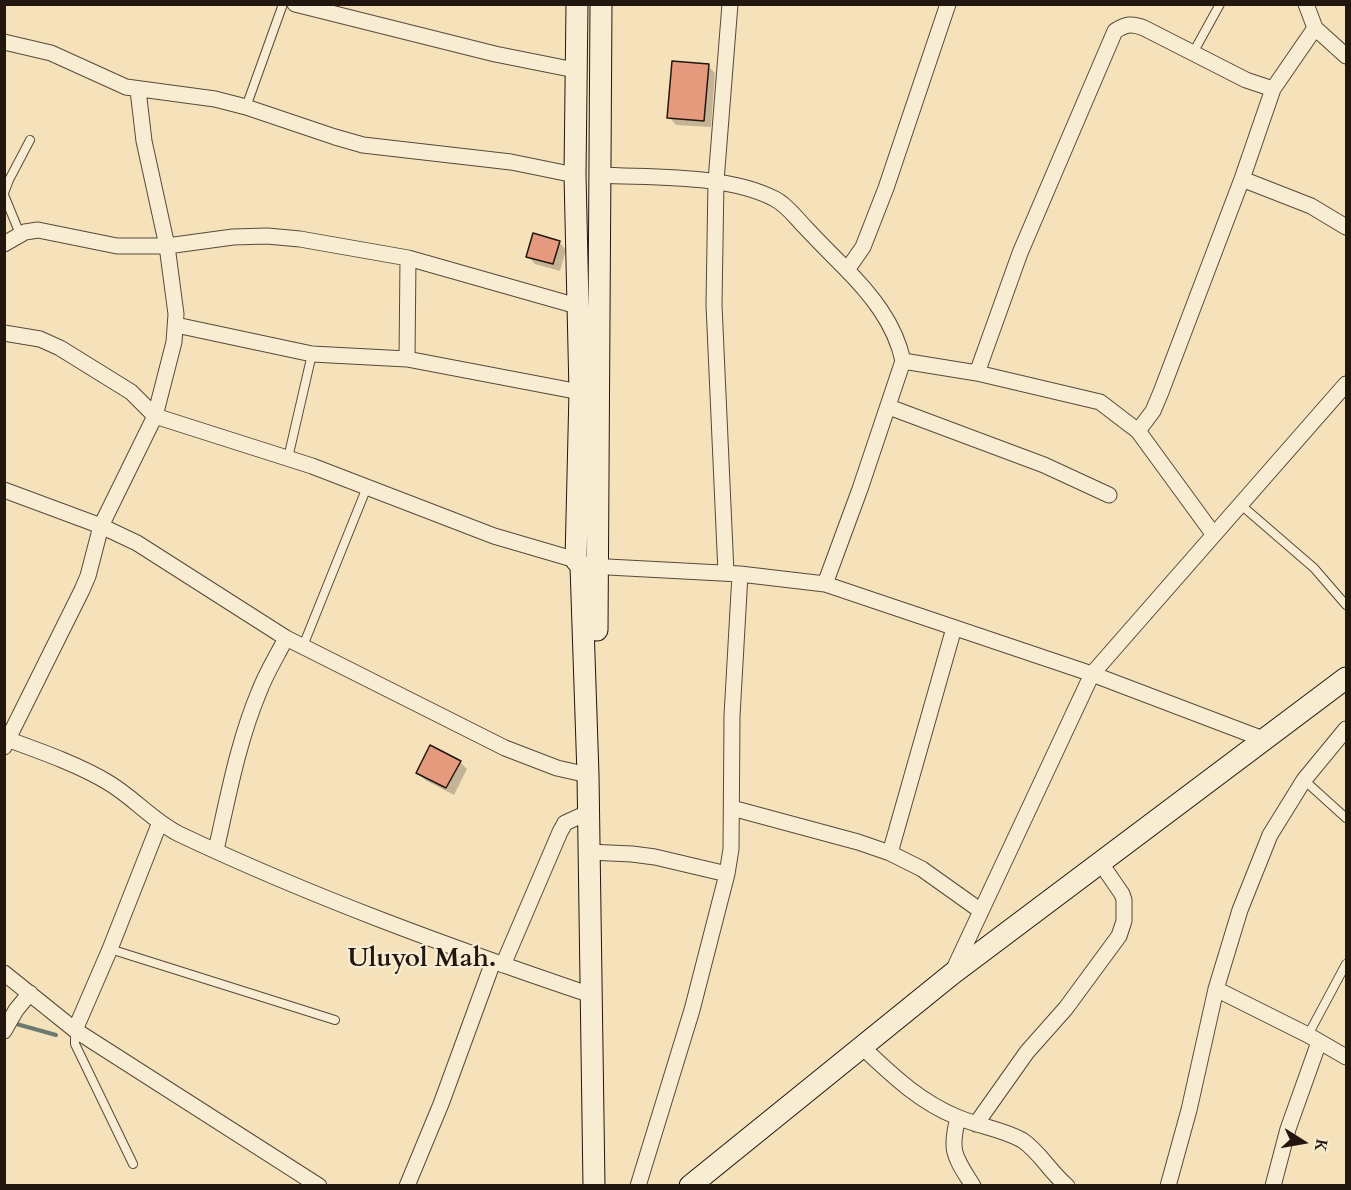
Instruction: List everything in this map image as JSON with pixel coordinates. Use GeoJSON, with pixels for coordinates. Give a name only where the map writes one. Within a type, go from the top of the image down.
{"type":"FeatureCollection","features":[{"type":"Feature","properties":{"kind":"main road"},"geometry":{"type":"LineString","coordinates":[[577,4],[575,70],[577,306],[606,1185]]}},
{"type":"Feature","properties":{"kind":"main road"},"geometry":{"type":"LineString","coordinates":[[594,1185],[591,995],[594,852],[587,813],[585,564],[600,175],[601,4]]}},
{"type":"Feature","properties":{"kind":"main road"},"geometry":{"type":"LineString","coordinates":[[690,1185],[952,974],[1263,739],[1344,684]]}},
{"type":"Feature","properties":{"kind":"street"},"geometry":{"type":"LineString","coordinates":[[295,4],[495,54],[575,70]]}},
{"type":"Feature","properties":{"kind":"street"},"geometry":{"type":"LineString","coordinates":[[639,1185],[692,1010],[727,874],[731,849],[733,573],[714,304],[716,181],[730,4]]}},
{"type":"Feature","properties":{"kind":"street"},"geometry":{"type":"LineString","coordinates":[[847,270],[863,247],[886,188],[948,4]]}},
{"type":"Feature","properties":{"kind":"street"},"geometry":{"type":"LineString","coordinates":[[1306,4],[1315,28],[1347,56]]}},
{"type":"Feature","properties":{"kind":"street"},"geometry":{"type":"LineString","coordinates":[[977,373],[1020,253],[1115,31],[1125,25],[1134,24],[1246,80],[1273,89]]}},
{"type":"Feature","properties":{"kind":"street"},"geometry":{"type":"LineString","coordinates":[[1138,431],[1153,411],[1161,392],[1242,179],[1273,89],[1315,28]]}},
{"type":"Feature","properties":{"kind":"street"},"geometry":{"type":"LineString","coordinates":[[4,42],[51,53],[110,81],[138,90],[195,95],[246,107],[363,145],[512,162],[575,175]]}},
{"type":"Feature","properties":{"kind":"street"},"geometry":{"type":"LineString","coordinates":[[138,90],[144,141],[167,246],[176,314],[174,342],[155,416],[101,526],[88,576],[6,742],[90,773],[110,783],[177,833],[216,850],[316,893],[498,963],[591,995]]}},
{"type":"Feature","properties":{"kind":"street"},"geometry":{"type":"LineString","coordinates":[[600,175],[716,181],[753,190],[776,199],[847,270],[890,323],[900,346],[903,361],[889,407],[825,584]]}},
{"type":"Feature","properties":{"kind":"street"},"geometry":{"type":"LineString","coordinates":[[1242,179],[1311,206],[1347,227]]}},
{"type":"Feature","properties":{"kind":"street"},"geometry":{"type":"LineString","coordinates":[[4,244],[20,234],[38,230],[117,246],[167,246],[233,237],[267,236],[300,239],[408,258],[577,306]]}},
{"type":"Feature","properties":{"kind":"street"},"geometry":{"type":"LineString","coordinates":[[407,359],[408,258]]}},
{"type":"Feature","properties":{"kind":"street"},"geometry":{"type":"LineString","coordinates":[[176,325],[312,354],[407,359],[580,392]]}},
{"type":"Feature","properties":{"kind":"street"},"geometry":{"type":"LineString","coordinates":[[4,333],[40,339],[60,348],[131,392],[155,416],[288,458],[494,536],[585,564],[733,573],[825,584],[1092,674],[1263,739]]}},
{"type":"Feature","properties":{"kind":"street"},"geometry":{"type":"LineString","coordinates":[[903,361],[977,373],[1100,402],[1138,431],[1214,535]]}},
{"type":"Feature","properties":{"kind":"street"},"geometry":{"type":"LineString","coordinates":[[952,974],[1092,674],[1347,384]]}},
{"type":"Feature","properties":{"kind":"street"},"geometry":{"type":"LineString","coordinates":[[889,407],[1044,465],[1109,495]]}},
{"type":"Feature","properties":{"kind":"street"},"geometry":{"type":"LineString","coordinates":[[4,490],[101,526],[136,543],[286,638],[505,748],[557,768],[588,775]]}},
{"type":"Feature","properties":{"kind":"street"},"geometry":{"type":"LineString","coordinates":[[890,853],[954,627]]}},
{"type":"Feature","properties":{"kind":"street"},"geometry":{"type":"LineString","coordinates":[[216,850],[248,722],[259,691],[286,638]]}},
{"type":"Feature","properties":{"kind":"street"},"geometry":{"type":"LineString","coordinates":[[1168,1185],[1189,1110],[1216,989],[1240,910],[1270,835],[1304,780],[1347,729]]}},
{"type":"Feature","properties":{"kind":"street"},"geometry":{"type":"LineString","coordinates":[[732,808],[858,842],[890,853],[922,869],[981,911]]}},
{"type":"Feature","properties":{"kind":"street"},"geometry":{"type":"LineString","coordinates":[[407,1185],[498,963],[560,832],[565,823],[587,813]]}},
{"type":"Feature","properties":{"kind":"street"},"geometry":{"type":"LineString","coordinates":[[75,1030],[160,822]]}},
{"type":"Feature","properties":{"kind":"street"},"geometry":{"type":"LineString","coordinates":[[594,852],[655,857],[727,874]]}},
{"type":"Feature","properties":{"kind":"street"},"geometry":{"type":"LineString","coordinates":[[976,1124],[1026,1052],[1066,1008],[1119,936],[1124,921],[1124,900],[1100,862]]}},
{"type":"Feature","properties":{"kind":"street"},"geometry":{"type":"LineString","coordinates":[[4,973],[75,1030],[319,1185]]}},
{"type":"Feature","properties":{"kind":"street"},"geometry":{"type":"LineString","coordinates":[[1216,989],[1347,1057]]}},
{"type":"Feature","properties":{"kind":"street"},"geometry":{"type":"LineString","coordinates":[[4,1031],[16,1010],[30,993]]}},
{"type":"Feature","properties":{"kind":"street"},"geometry":{"type":"LineString","coordinates":[[1273,1185],[1313,1038]]}},
{"type":"Feature","properties":{"kind":"street"},"geometry":{"type":"LineString","coordinates":[[861,1046],[902,1085],[933,1106],[958,1118],[1014,1136],[1023,1142],[1034,1150],[1067,1185]]}},
{"type":"Feature","properties":{"kind":"street"},"geometry":{"type":"LineString","coordinates":[[958,1118],[955,1157],[973,1185]]}},
{"type":"Feature","properties":{"kind":"lane"},"geometry":{"type":"LineString","coordinates":[[246,107],[283,4]]}},
{"type":"Feature","properties":{"kind":"lane"},"geometry":{"type":"LineString","coordinates":[[1193,53],[1220,4]]}},
{"type":"Feature","properties":{"kind":"lane"},"geometry":{"type":"LineString","coordinates":[[20,234],[4,194],[30,140]]}},
{"type":"Feature","properties":{"kind":"lane"},"geometry":{"type":"LineString","coordinates":[[288,458],[312,354]]}},
{"type":"Feature","properties":{"kind":"lane"},"geometry":{"type":"LineString","coordinates":[[303,646],[367,487]]}},
{"type":"Feature","properties":{"kind":"lane"},"geometry":{"type":"LineString","coordinates":[[1241,505],[1314,568],[1347,605]]}},
{"type":"Feature","properties":{"kind":"lane"},"geometry":{"type":"LineString","coordinates":[[1304,780],[1347,818]]}},
{"type":"Feature","properties":{"kind":"lane"},"geometry":{"type":"LineString","coordinates":[[110,949],[335,1020]]}},
{"type":"Feature","properties":{"kind":"lane"},"geometry":{"type":"LineString","coordinates":[[1313,1038],[1347,964]]}},
{"type":"Feature","properties":{"kind":"lane"},"geometry":{"type":"LineString","coordinates":[[75,1030],[75,1044],[133,1164]]}},
{"type":"Feature","properties":{"kind":"building"},"geometry":{"type":"Polygon","coordinates":[[[672,61],[709,64],[704,121],[667,118],[672,61]]]}},
{"type":"Feature","properties":{"kind":"building"},"geometry":{"type":"Polygon","coordinates":[[[533,233],[560,241],[553,264],[526,257],[533,233]]]}},
{"type":"Feature","properties":{"kind":"building"},"geometry":{"type":"Polygon","coordinates":[[[430,745],[461,761],[446,788],[416,773],[430,745]]]}},
{"type":"Feature","properties":{"kind":"waterway"},"geometry":{"type":"LineString","coordinates":[[13,1023],[56,1035]]}},
{"type":"Feature","properties":{"kind":"district","name":"Uluyol Mah."},"geometry":{"type":"Point","coordinates":[422,960]}}]}
